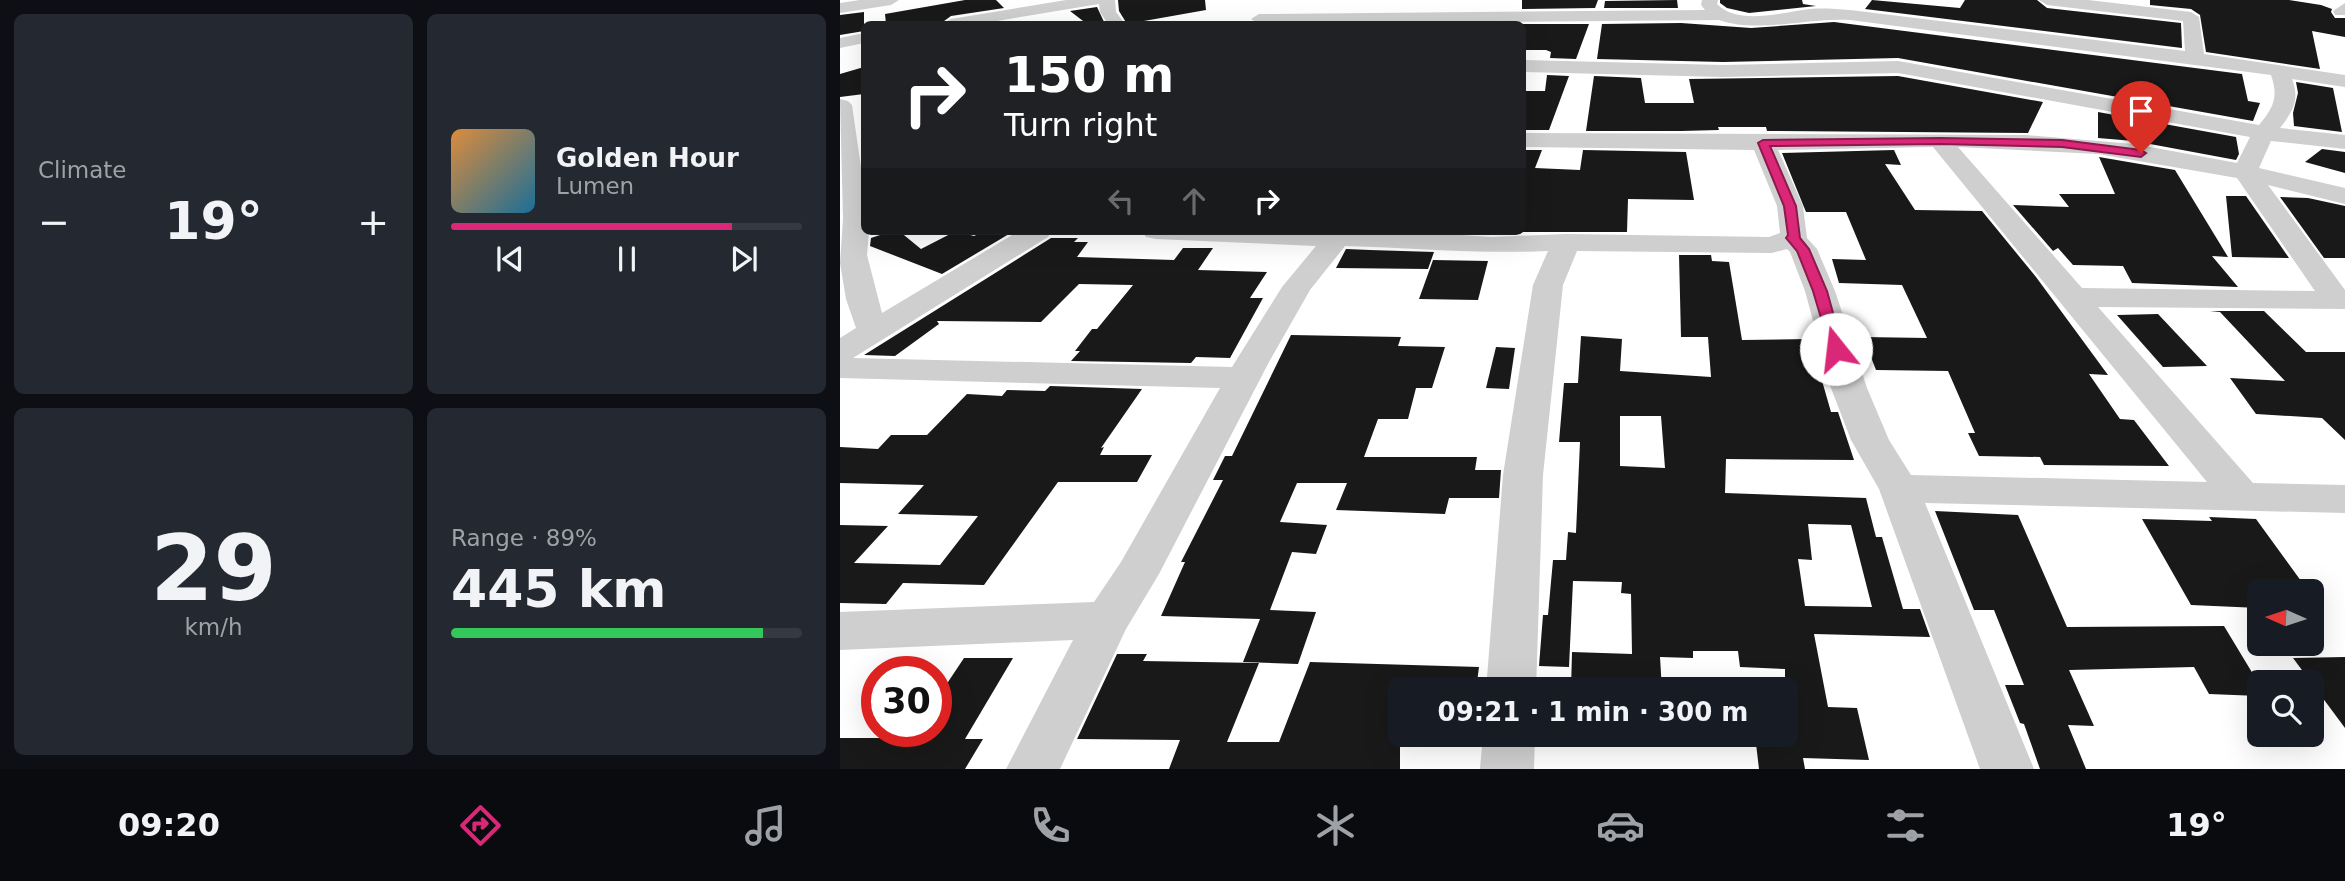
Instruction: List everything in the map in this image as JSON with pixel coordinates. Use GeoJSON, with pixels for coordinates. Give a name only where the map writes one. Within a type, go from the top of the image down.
{"type":"FeatureCollection","features":[{"type":"Feature","properties":{"kind":"street"},"geometry":{"type":"LineString","coordinates":[[840,8],[891,0]]}},
{"type":"Feature","properties":{"kind":"street"},"geometry":{"type":"LineString","coordinates":[[969,21],[1095,0]]}},
{"type":"Feature","properties":{"kind":"street"},"geometry":{"type":"LineString","coordinates":[[1107,0],[1108,12],[1114,21]]}},
{"type":"Feature","properties":{"kind":"street"},"geometry":{"type":"LineString","coordinates":[[1257,21],[1279,0]]}},
{"type":"Feature","properties":{"kind":"street"},"geometry":{"type":"LineString","coordinates":[[1415,18],[1424,0]]}},
{"type":"Feature","properties":{"kind":"street"},"geometry":{"type":"LineString","coordinates":[[2047,0],[2193,8],[2196,58]]}},
{"type":"Feature","properties":{"kind":"street"},"geometry":{"type":"LineString","coordinates":[[1296,21],[1415,18],[1569,8],[1715,7],[1731,18],[1765,19],[1836,14],[2196,58],[2345,81]]}},
{"type":"Feature","properties":{"kind":"street"},"geometry":{"type":"LineString","coordinates":[[1959,62],[1969,38],[1977,32]]}},
{"type":"Feature","properties":{"kind":"street"},"geometry":{"type":"LineString","coordinates":[[840,43],[861,39]]}},
{"type":"Feature","properties":{"kind":"street"},"geometry":{"type":"LineString","coordinates":[[1526,66],[1581,65],[1723,71],[1959,62],[2000,86],[2115,104],[2264,133],[2345,142]]}},
{"type":"Feature","properties":{"kind":"street"},"geometry":{"type":"LineString","coordinates":[[2245,171],[2264,133],[2284,111],[2288,97],[2278,72]]}},
{"type":"Feature","properties":{"kind":"street"},"geometry":{"type":"LineString","coordinates":[[861,102],[840,105],[856,219],[853,256],[861,299],[873,331]]}},
{"type":"Feature","properties":{"kind":"street"},"geometry":{"type":"LineString","coordinates":[[1526,140],[1763,143],[1940,141],[2062,144],[2115,149],[2245,171],[2345,196]]}},
{"type":"Feature","properties":{"kind":"street"},"geometry":{"type":"LineString","coordinates":[[1940,141],[2242,497]]}},
{"type":"Feature","properties":{"kind":"street"},"geometry":{"type":"LineString","coordinates":[[1763,143],[1790,206],[1792,238]]}},
{"type":"Feature","properties":{"kind":"street"},"geometry":{"type":"LineString","coordinates":[[2245,171],[2341,300]]}},
{"type":"Feature","properties":{"kind":"street"},"geometry":{"type":"LineString","coordinates":[[840,352],[1031,235]]}},
{"type":"Feature","properties":{"kind":"street"},"geometry":{"type":"LineString","coordinates":[[1259,235],[1437,240],[1491,245],[1566,242],[1772,245],[1792,238]]}},
{"type":"Feature","properties":{"kind":"street"},"geometry":{"type":"LineString","coordinates":[[1033,769],[1107,620],[1137,573],[1244,378],[1297,287],[1337,238]]}},
{"type":"Feature","properties":{"kind":"street"},"geometry":{"type":"LineString","coordinates":[[1792,238],[1803,249],[1820,291],[1849,388],[1870,440],[1899,489],[2007,769]]}},
{"type":"Feature","properties":{"kind":"street"},"geometry":{"type":"LineString","coordinates":[[1512,677],[1523,475],[1548,285],[1566,242]]}},
{"type":"Feature","properties":{"kind":"street"},"geometry":{"type":"LineString","coordinates":[[2070,297],[2341,300]]}},
{"type":"Feature","properties":{"kind":"street"},"geometry":{"type":"LineString","coordinates":[[840,369],[1244,378]]}},
{"type":"Feature","properties":{"kind":"street"},"geometry":{"type":"LineString","coordinates":[[1899,489],[2345,499]]}},
{"type":"Feature","properties":{"kind":"street"},"geometry":{"type":"LineString","coordinates":[[840,631],[1107,620]]}},
{"type":"Feature","properties":{"kind":"street"},"geometry":{"type":"LineString","coordinates":[[1507,769],[1508,747]]}},
{"type":"Feature","properties":{"kind":"building"},"geometry":{"type":"Polygon","coordinates":[[[965,0],[996,0],[1004,8],[951,16],[944,21],[886,21],[885,14],[965,0]]]}},
{"type":"Feature","properties":{"kind":"building"},"geometry":{"type":"Polygon","coordinates":[[[1118,0],[1205,0],[1206,10],[1144,21],[1125,21],[1119,11],[1118,0]]]}},
{"type":"Feature","properties":{"kind":"building"},"geometry":{"type":"Polygon","coordinates":[[[1522,0],[1598,0],[1595,8],[1522,9],[1522,0]]]}},
{"type":"Feature","properties":{"kind":"building"},"geometry":{"type":"Polygon","coordinates":[[[1677,0],[1678,8],[1604,8],[1605,1],[1677,0]]]}},
{"type":"Feature","properties":{"kind":"building"},"geometry":{"type":"Polygon","coordinates":[[[1720,0],[1802,0],[1803,4],[1816,6],[1749,13],[1727,8],[1720,0]]]}},
{"type":"Feature","properties":{"kind":"building"},"geometry":{"type":"Polygon","coordinates":[[[1872,0],[1960,8],[1965,0],[2037,0],[2047,8],[2181,23],[2182,48],[1865,9],[1872,0]]]}},
{"type":"Feature","properties":{"kind":"building"},"geometry":{"type":"Polygon","coordinates":[[[2150,0],[2289,0],[2321,5],[2332,9],[2335,18],[2345,18],[2345,37],[2312,31],[2320,69],[2206,52],[2200,15],[2191,9],[2150,5],[2150,0]]]}},
{"type":"Feature","properties":{"kind":"building"},"geometry":{"type":"Polygon","coordinates":[[[1097,7],[1104,21],[1083,21],[1070,11],[1097,7]]]}},
{"type":"Feature","properties":{"kind":"building"},"geometry":{"type":"Polygon","coordinates":[[[864,12],[861,32],[840,35],[840,15],[864,12]]]}},
{"type":"Feature","properties":{"kind":"building"},"geometry":{"type":"Polygon","coordinates":[[[1834,22],[2242,74],[2248,101],[2260,103],[2253,121],[1898,58],[1723,62],[1597,59],[1602,24],[1681,23],[1751,28],[1834,22]]]}},
{"type":"Feature","properties":{"kind":"building"},"geometry":{"type":"Polygon","coordinates":[[[1526,24],[1589,24],[1576,59],[1550,58],[1551,52],[1526,50],[1526,24]]]}},
{"type":"Feature","properties":{"kind":"building"},"geometry":{"type":"Polygon","coordinates":[[[861,68],[861,94],[840,97],[840,74],[861,68]]]}},
{"type":"Feature","properties":{"kind":"building"},"geometry":{"type":"Polygon","coordinates":[[[1547,75],[1569,76],[1549,130],[1526,130],[1526,91],[1545,91],[1547,75]]]}},
{"type":"Feature","properties":{"kind":"building"},"geometry":{"type":"Polygon","coordinates":[[[1594,76],[1641,78],[1645,103],[1694,103],[1689,79],[1898,76],[2043,102],[2028,133],[1767,131],[1766,127],[1718,127],[1719,130],[1681,131],[1586,131],[1594,76]]]}},
{"type":"Feature","properties":{"kind":"building"},"geometry":{"type":"Polygon","coordinates":[[[2296,82],[2333,88],[2342,132],[2294,126],[2293,113],[2298,93],[2296,82]]]}},
{"type":"Feature","properties":{"kind":"building"},"geometry":{"type":"Polygon","coordinates":[[[2098,112],[2236,137],[2239,154],[2236,160],[2134,141],[2098,138],[2098,112]]]}},
{"type":"Feature","properties":{"kind":"building"},"geometry":{"type":"Polygon","coordinates":[[[2322,149],[2345,152],[2345,173],[2305,162],[2322,149]]]}},
{"type":"Feature","properties":{"kind":"building"},"geometry":{"type":"Polygon","coordinates":[[[1526,150],[1542,150],[1535,168],[1580,170],[1583,150],[1686,152],[1694,200],[1628,199],[1627,232],[1526,232],[1526,150]]]}},
{"type":"Feature","properties":{"kind":"building"},"geometry":{"type":"Polygon","coordinates":[[[1894,150],[1901,165],[1885,164],[1915,210],[1982,211],[2036,277],[2108,375],[2089,374],[2120,419],[2134,420],[2169,466],[2044,465],[2040,457],[1979,456],[1968,433],[1975,433],[1948,371],[1876,370],[1863,337],[1927,338],[1902,285],[1839,283],[1832,259],[1866,260],[1846,212],[1806,212],[1782,153],[1894,150]]]}},
{"type":"Feature","properties":{"kind":"building"},"geometry":{"type":"Polygon","coordinates":[[[2099,157],[2175,170],[2228,257],[2212,256],[2238,287],[2132,283],[2123,266],[2073,265],[2058,248],[2053,251],[2013,205],[2069,207],[2059,194],[2115,194],[2099,157]]]}},
{"type":"Feature","properties":{"kind":"building"},"geometry":{"type":"Polygon","coordinates":[[[2226,196],[2246,196],[2289,258],[2232,257],[2226,196]]]}},
{"type":"Feature","properties":{"kind":"building"},"geometry":{"type":"Polygon","coordinates":[[[2280,197],[2308,198],[2345,206],[2345,258],[2324,258],[2280,197]]]}},
{"type":"Feature","properties":{"kind":"building"},"geometry":{"type":"Polygon","coordinates":[[[880,235],[904,235],[921,249],[948,235],[1007,235],[942,274],[870,246],[871,238],[880,235]]]}},
{"type":"Feature","properties":{"kind":"building"},"geometry":{"type":"Polygon","coordinates":[[[1051,238],[1078,238],[1074,242],[1088,242],[1077,257],[1174,260],[1183,248],[1213,248],[1198,270],[1267,272],[1250,298],[1263,298],[1230,358],[1196,357],[1191,363],[1071,361],[1080,351],[1075,351],[1092,329],[1097,329],[1133,285],[1079,284],[1041,322],[937,321],[939,324],[895,356],[864,355],[1051,238]]]}},
{"type":"Feature","properties":{"kind":"building"},"geometry":{"type":"Polygon","coordinates":[[[1346,249],[1434,252],[1428,269],[1336,268],[1346,249]]]}},
{"type":"Feature","properties":{"kind":"building"},"geometry":{"type":"Polygon","coordinates":[[[1679,255],[1711,255],[1712,261],[1729,262],[1742,340],[1810,339],[1831,412],[1838,412],[1854,460],[1726,459],[1725,493],[1866,498],[1876,537],[1882,537],[1903,609],[1920,609],[1930,637],[1814,634],[1828,707],[1857,708],[1869,760],[1803,758],[1805,769],[1759,769],[1756,747],[1798,747],[1798,677],[1785,677],[1785,669],[1740,667],[1738,651],[1693,651],[1693,658],[1660,657],[1661,677],[1571,677],[1572,652],[1632,654],[1631,594],[1621,593],[1622,582],[1573,581],[1569,667],[1539,666],[1543,615],[1548,615],[1553,560],[1566,560],[1568,532],[1576,533],[1580,442],[1559,442],[1564,383],[1578,383],[1581,336],[1622,339],[1620,371],[1711,377],[1708,337],[1681,337],[1679,255]],[[1620,416],[1620,466],[1665,468],[1661,416],[1620,416]],[[1808,524],[1812,560],[1798,559],[1805,606],[1872,607],[1851,525],[1808,524]]]}},
{"type":"Feature","properties":{"kind":"building"},"geometry":{"type":"Polygon","coordinates":[[[1433,260],[1488,261],[1478,300],[1419,299],[1433,260]]]}},
{"type":"Feature","properties":{"kind":"building"},"geometry":{"type":"Polygon","coordinates":[[[2210,311],[2264,311],[2306,352],[2345,352],[2345,440],[2322,418],[2256,414],[2230,378],[2285,381],[2220,312],[2210,311]]]}},
{"type":"Feature","properties":{"kind":"building"},"geometry":{"type":"Polygon","coordinates":[[[2158,314],[2207,366],[2163,367],[2117,315],[2158,314]]]}},
{"type":"Feature","properties":{"kind":"building"},"geometry":{"type":"Polygon","coordinates":[[[1291,335],[1401,337],[1398,346],[1445,347],[1432,388],[1416,388],[1408,419],[1378,419],[1364,457],[1477,457],[1475,470],[1501,470],[1499,498],[1449,498],[1445,514],[1336,510],[1347,483],[1297,483],[1280,522],[1327,525],[1316,554],[1292,552],[1270,610],[1316,612],[1298,664],[1243,662],[1260,619],[1161,616],[1185,562],[1181,562],[1223,480],[1213,480],[1225,456],[1232,456],[1291,335]]]}},
{"type":"Feature","properties":{"kind":"building"},"geometry":{"type":"Polygon","coordinates":[[[1496,347],[1515,348],[1509,389],[1486,388],[1496,347]]]}},
{"type":"Feature","properties":{"kind":"building"},"geometry":{"type":"Polygon","coordinates":[[[1050,386],[1142,389],[1101,448],[1104,447],[1100,455],[1152,455],[1137,482],[1058,482],[984,585],[903,583],[886,604],[840,603],[840,525],[888,526],[854,563],[940,565],[978,516],[898,514],[924,485],[840,483],[840,447],[878,449],[891,435],[927,435],[967,394],[1002,396],[1007,390],[1045,391],[1050,386]]]}},
{"type":"Feature","properties":{"kind":"building"},"geometry":{"type":"Polygon","coordinates":[[[1935,511],[2018,515],[2067,627],[2224,626],[2251,670],[2247,670],[2247,696],[2209,694],[2194,667],[2069,670],[2094,726],[2068,725],[2086,769],[2040,769],[2024,724],[2020,723],[2005,685],[2024,685],[1994,610],[1974,610],[1935,511]]]}},
{"type":"Feature","properties":{"kind":"building"},"geometry":{"type":"Polygon","coordinates":[[[2209,517],[2256,519],[2300,579],[2247,579],[2247,607],[2191,605],[2142,519],[2212,521],[2209,517]]]}},
{"type":"Feature","properties":{"kind":"building"},"geometry":{"type":"Polygon","coordinates":[[[1117,654],[1147,654],[1143,661],[1259,663],[1227,742],[1279,742],[1310,662],[1479,667],[1478,677],[1388,677],[1388,747],[1400,747],[1400,769],[1169,769],[1180,740],[1077,739],[1117,654]]]}},
{"type":"Feature","properties":{"kind":"building"},"geometry":{"type":"Polygon","coordinates":[[[2345,657],[2345,728],[2324,700],[2324,670],[2302,670],[2293,658],[2345,657]]]}},
{"type":"Feature","properties":{"kind":"building"},"geometry":{"type":"Polygon","coordinates":[[[964,658],[1013,658],[965,739],[983,739],[965,769],[840,769],[840,738],[861,738],[861,747],[952,747],[952,676],[964,658]]]}},
{"type":"Feature","properties":{"kind":"route"},"geometry":{"type":"LineString","coordinates":[[1836,349],[1820,291],[1803,249],[1792,238],[1790,206],[1768,149],[1763,143],[1940,141],[2062,144],[2141,153]]}}]}
